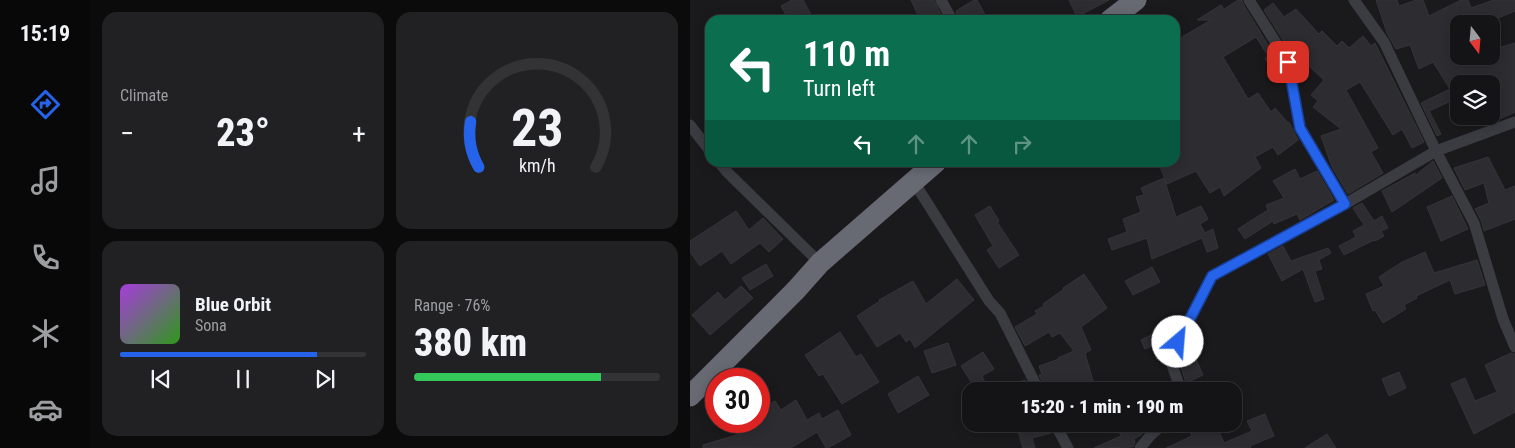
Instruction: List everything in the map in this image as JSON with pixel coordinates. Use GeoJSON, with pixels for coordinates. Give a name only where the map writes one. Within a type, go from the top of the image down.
{"type":"FeatureCollection","features":[{"type":"Feature","properties":{"kind":"highway"},"geometry":{"type":"LineString","coordinates":[[1116,15],[1136,0]]}},
{"type":"Feature","properties":{"kind":"highway"},"geometry":{"type":"LineString","coordinates":[[690,396],[796,290],[820,263],[930,167]]}},
{"type":"Feature","properties":{"kind":"street"},"geometry":{"type":"LineString","coordinates":[[941,0],[949,15]]}},
{"type":"Feature","properties":{"kind":"street"},"geometry":{"type":"LineString","coordinates":[[1249,0],[1288,62],[1300,128],[1345,204]]}},
{"type":"Feature","properties":{"kind":"street"},"geometry":{"type":"LineString","coordinates":[[1354,0],[1384,42],[1436,152],[1474,223],[1503,319],[1515,347]]}},
{"type":"Feature","properties":{"kind":"street"},"geometry":{"type":"LineString","coordinates":[[1178,382],[1170,359],[1212,276],[1436,152],[1515,122]]}},
{"type":"Feature","properties":{"kind":"street"},"geometry":{"type":"LineString","coordinates":[[690,125],[705,144]]}},
{"type":"Feature","properties":{"kind":"street"},"geometry":{"type":"LineString","coordinates":[[723,167],[820,263]]}},
{"type":"Feature","properties":{"kind":"street"},"geometry":{"type":"LineString","coordinates":[[914,182],[989,301],[1000,313],[1034,382]]}},
{"type":"Feature","properties":{"kind":"street"},"geometry":{"type":"LineString","coordinates":[[1060,432],[1068,448]]}},
{"type":"Feature","properties":{"kind":"street"},"geometry":{"type":"LineString","coordinates":[[1140,448],[1154,432]]}},
{"type":"Feature","properties":{"kind":"building"},"geometry":{"type":"Polygon","coordinates":[[[792,0],[803,0],[811,15],[786,15],[781,6],[792,0]]]}},
{"type":"Feature","properties":{"kind":"building"},"geometry":{"type":"Polygon","coordinates":[[[911,0],[934,0],[941,15],[918,15],[911,0]]]}},
{"type":"Feature","properties":{"kind":"building"},"geometry":{"type":"Polygon","coordinates":[[[977,0],[985,15],[957,15],[956,11],[977,0]]]}},
{"type":"Feature","properties":{"kind":"building"},"geometry":{"type":"Polygon","coordinates":[[[1069,0],[1109,0],[1081,15],[1076,15],[1069,0]]]}},
{"type":"Feature","properties":{"kind":"building"},"geometry":{"type":"Polygon","coordinates":[[[1238,0],[1242,0],[1281,66],[1272,71],[1265,58],[1268,56],[1256,37],[1223,57],[1248,99],[1258,93],[1271,112],[1275,108],[1289,122],[1298,140],[1278,155],[1273,147],[1255,157],[1261,168],[1224,196],[1220,187],[1210,193],[1196,171],[1167,184],[1160,167],[1180,167],[1180,38],[1211,20],[1197,20],[1221,5],[1224,9],[1238,0]]]}},
{"type":"Feature","properties":{"kind":"building"},"geometry":{"type":"Polygon","coordinates":[[[1376,0],[1397,0],[1399,6],[1416,0],[1423,0],[1429,16],[1461,0],[1468,0],[1471,8],[1494,0],[1515,0],[1515,11],[1500,17],[1500,15],[1450,15],[1450,65],[1500,65],[1500,47],[1515,43],[1515,112],[1500,119],[1500,75],[1450,75],[1450,89],[1433,62],[1419,69],[1410,45],[1396,49],[1387,33],[1376,0]]]}},
{"type":"Feature","properties":{"kind":"building"},"geometry":{"type":"Polygon","coordinates":[[[1273,3],[1284,17],[1296,9],[1319,34],[1322,31],[1337,46],[1342,41],[1349,48],[1363,36],[1371,46],[1375,43],[1424,142],[1412,148],[1402,129],[1393,135],[1360,82],[1346,90],[1378,148],[1371,152],[1383,173],[1348,194],[1332,167],[1321,136],[1341,129],[1313,107],[1318,101],[1311,95],[1324,80],[1298,56],[1294,58],[1264,10],[1273,3]]]}},
{"type":"Feature","properties":{"kind":"building"},"geometry":{"type":"Polygon","coordinates":[[[1450,89],[1450,101],[1429,111],[1441,134],[1437,136],[1421,103],[1450,89]]]}},
{"type":"Feature","properties":{"kind":"building"},"geometry":{"type":"Polygon","coordinates":[[[1488,157],[1505,190],[1515,186],[1515,219],[1484,231],[1475,209],[1489,203],[1484,183],[1465,190],[1454,168],[1488,157]]]}},
{"type":"Feature","properties":{"kind":"building"},"geometry":{"type":"Polygon","coordinates":[[[1433,161],[1442,178],[1392,212],[1382,191],[1415,173],[1416,175],[1433,161]]]}},
{"type":"Feature","properties":{"kind":"building"},"geometry":{"type":"Polygon","coordinates":[[[1295,169],[1300,179],[1317,171],[1334,200],[1300,220],[1297,214],[1274,224],[1273,221],[1245,239],[1238,229],[1268,210],[1266,205],[1284,198],[1273,181],[1295,169]]]}},
{"type":"Feature","properties":{"kind":"building"},"geometry":{"type":"Polygon","coordinates":[[[1164,178],[1176,217],[1201,206],[1208,219],[1200,224],[1205,233],[1213,229],[1218,248],[1207,252],[1202,238],[1152,259],[1147,238],[1112,250],[1108,239],[1127,232],[1123,219],[1141,212],[1136,197],[1144,195],[1141,188],[1164,178]]]}},
{"type":"Feature","properties":{"kind":"building"},"geometry":{"type":"Polygon","coordinates":[[[1452,196],[1468,229],[1441,241],[1427,207],[1452,196]]]}},
{"type":"Feature","properties":{"kind":"building"},"geometry":{"type":"Polygon","coordinates":[[[1362,203],[1374,221],[1382,216],[1388,228],[1381,231],[1384,236],[1344,255],[1339,246],[1356,237],[1353,231],[1364,225],[1353,208],[1362,203]]]}},
{"type":"Feature","properties":{"kind":"building"},"geometry":{"type":"Polygon","coordinates":[[[990,206],[999,221],[997,222],[1019,255],[999,268],[987,250],[993,246],[975,215],[990,206]]]}},
{"type":"Feature","properties":{"kind":"building"},"geometry":{"type":"Polygon","coordinates":[[[736,211],[749,230],[763,218],[783,239],[769,252],[760,243],[731,264],[722,251],[700,266],[690,252],[690,241],[736,211]]]}},
{"type":"Feature","properties":{"kind":"building"},"geometry":{"type":"Polygon","coordinates":[[[1283,246],[1291,261],[1328,248],[1331,253],[1319,260],[1322,269],[1315,271],[1324,299],[1315,302],[1303,269],[1282,281],[1268,254],[1283,246]]]}},
{"type":"Feature","properties":{"kind":"building"},"geometry":{"type":"Polygon","coordinates":[[[1425,252],[1434,273],[1477,260],[1485,285],[1455,294],[1450,280],[1416,296],[1417,298],[1404,305],[1406,309],[1383,323],[1375,310],[1373,311],[1366,294],[1384,286],[1379,277],[1402,262],[1425,252]]]}},
{"type":"Feature","properties":{"kind":"building"},"geometry":{"type":"Polygon","coordinates":[[[766,264],[773,276],[750,290],[742,278],[766,264]]]}},
{"type":"Feature","properties":{"kind":"building"},"geometry":{"type":"Polygon","coordinates":[[[1152,267],[1160,282],[1133,295],[1125,281],[1152,267]]]}},
{"type":"Feature","properties":{"kind":"building"},"geometry":{"type":"Polygon","coordinates":[[[1084,274],[1107,308],[1081,327],[1091,350],[1085,353],[1093,381],[1042,382],[1039,375],[1042,374],[1039,366],[1074,351],[1060,333],[1052,337],[1049,332],[1025,346],[1015,327],[1037,314],[1035,311],[1044,306],[1043,304],[1084,274]]]}},
{"type":"Feature","properties":{"kind":"building"},"geometry":{"type":"Polygon","coordinates":[[[957,279],[974,300],[915,348],[910,339],[906,342],[900,333],[877,347],[857,316],[879,300],[913,281],[926,304],[957,279]]]}},
{"type":"Feature","properties":{"kind":"building"},"geometry":{"type":"Polygon","coordinates":[[[741,286],[753,298],[710,335],[692,315],[718,292],[725,300],[741,286]]]}},
{"type":"Feature","properties":{"kind":"building"},"geometry":{"type":"Polygon","coordinates":[[[1173,324],[1176,330],[1173,336],[1163,341],[1166,350],[1163,357],[1157,360],[1152,346],[1145,349],[1141,340],[1173,324]]]}},
{"type":"Feature","properties":{"kind":"building"},"geometry":{"type":"Polygon","coordinates":[[[840,332],[856,357],[861,354],[879,382],[842,404],[823,374],[819,376],[805,355],[840,332]]]}},
{"type":"Feature","properties":{"kind":"building"},"geometry":{"type":"Polygon","coordinates":[[[948,343],[956,365],[932,373],[924,351],[948,343]]]}},
{"type":"Feature","properties":{"kind":"building"},"geometry":{"type":"Polygon","coordinates":[[[983,352],[994,369],[982,376],[985,382],[971,382],[961,366],[983,352]]]}},
{"type":"Feature","properties":{"kind":"building"},"geometry":{"type":"Polygon","coordinates":[[[1511,353],[1515,354],[1515,412],[1474,434],[1451,384],[1465,378],[1475,401],[1497,392],[1485,365],[1511,353]]]}},
{"type":"Feature","properties":{"kind":"building"},"geometry":{"type":"Polygon","coordinates":[[[1195,357],[1203,375],[1186,382],[1180,364],[1195,357]]]}},
{"type":"Feature","properties":{"kind":"building"},"geometry":{"type":"Polygon","coordinates":[[[1399,372],[1406,388],[1389,396],[1382,379],[1399,372]]]}},
{"type":"Feature","properties":{"kind":"building"},"geometry":{"type":"Polygon","coordinates":[[[918,376],[929,395],[898,413],[888,394],[918,376]]]}},
{"type":"Feature","properties":{"kind":"building"},"geometry":{"type":"Polygon","coordinates":[[[796,400],[807,420],[819,413],[822,419],[838,410],[851,435],[828,448],[826,448],[817,432],[791,448],[703,448],[703,445],[743,433],[770,433],[770,404],[775,401],[781,410],[796,400]]]}},
{"type":"Feature","properties":{"kind":"building"},"geometry":{"type":"Polygon","coordinates":[[[1265,414],[1274,436],[1250,446],[1251,448],[1166,448],[1192,436],[1190,432],[1219,432],[1224,443],[1252,431],[1247,421],[1265,414]]]}},
{"type":"Feature","properties":{"kind":"building"},"geometry":{"type":"Polygon","coordinates":[[[1018,432],[1051,432],[1032,438],[1035,448],[1023,448],[1018,432]]]}},
{"type":"Feature","properties":{"kind":"building"},"geometry":{"type":"Polygon","coordinates":[[[1119,432],[1144,432],[1134,439],[1133,447],[1094,448],[1121,436],[1119,432]]]}},
{"type":"Feature","properties":{"kind":"building"},"geometry":{"type":"Polygon","coordinates":[[[1327,434],[1336,448],[1305,448],[1327,434]]]}},
{"type":"Feature","properties":{"kind":"route"},"geometry":{"type":"LineString","coordinates":[[1178,342],[1212,276],[1345,204],[1300,128],[1288,62]]}}]}
